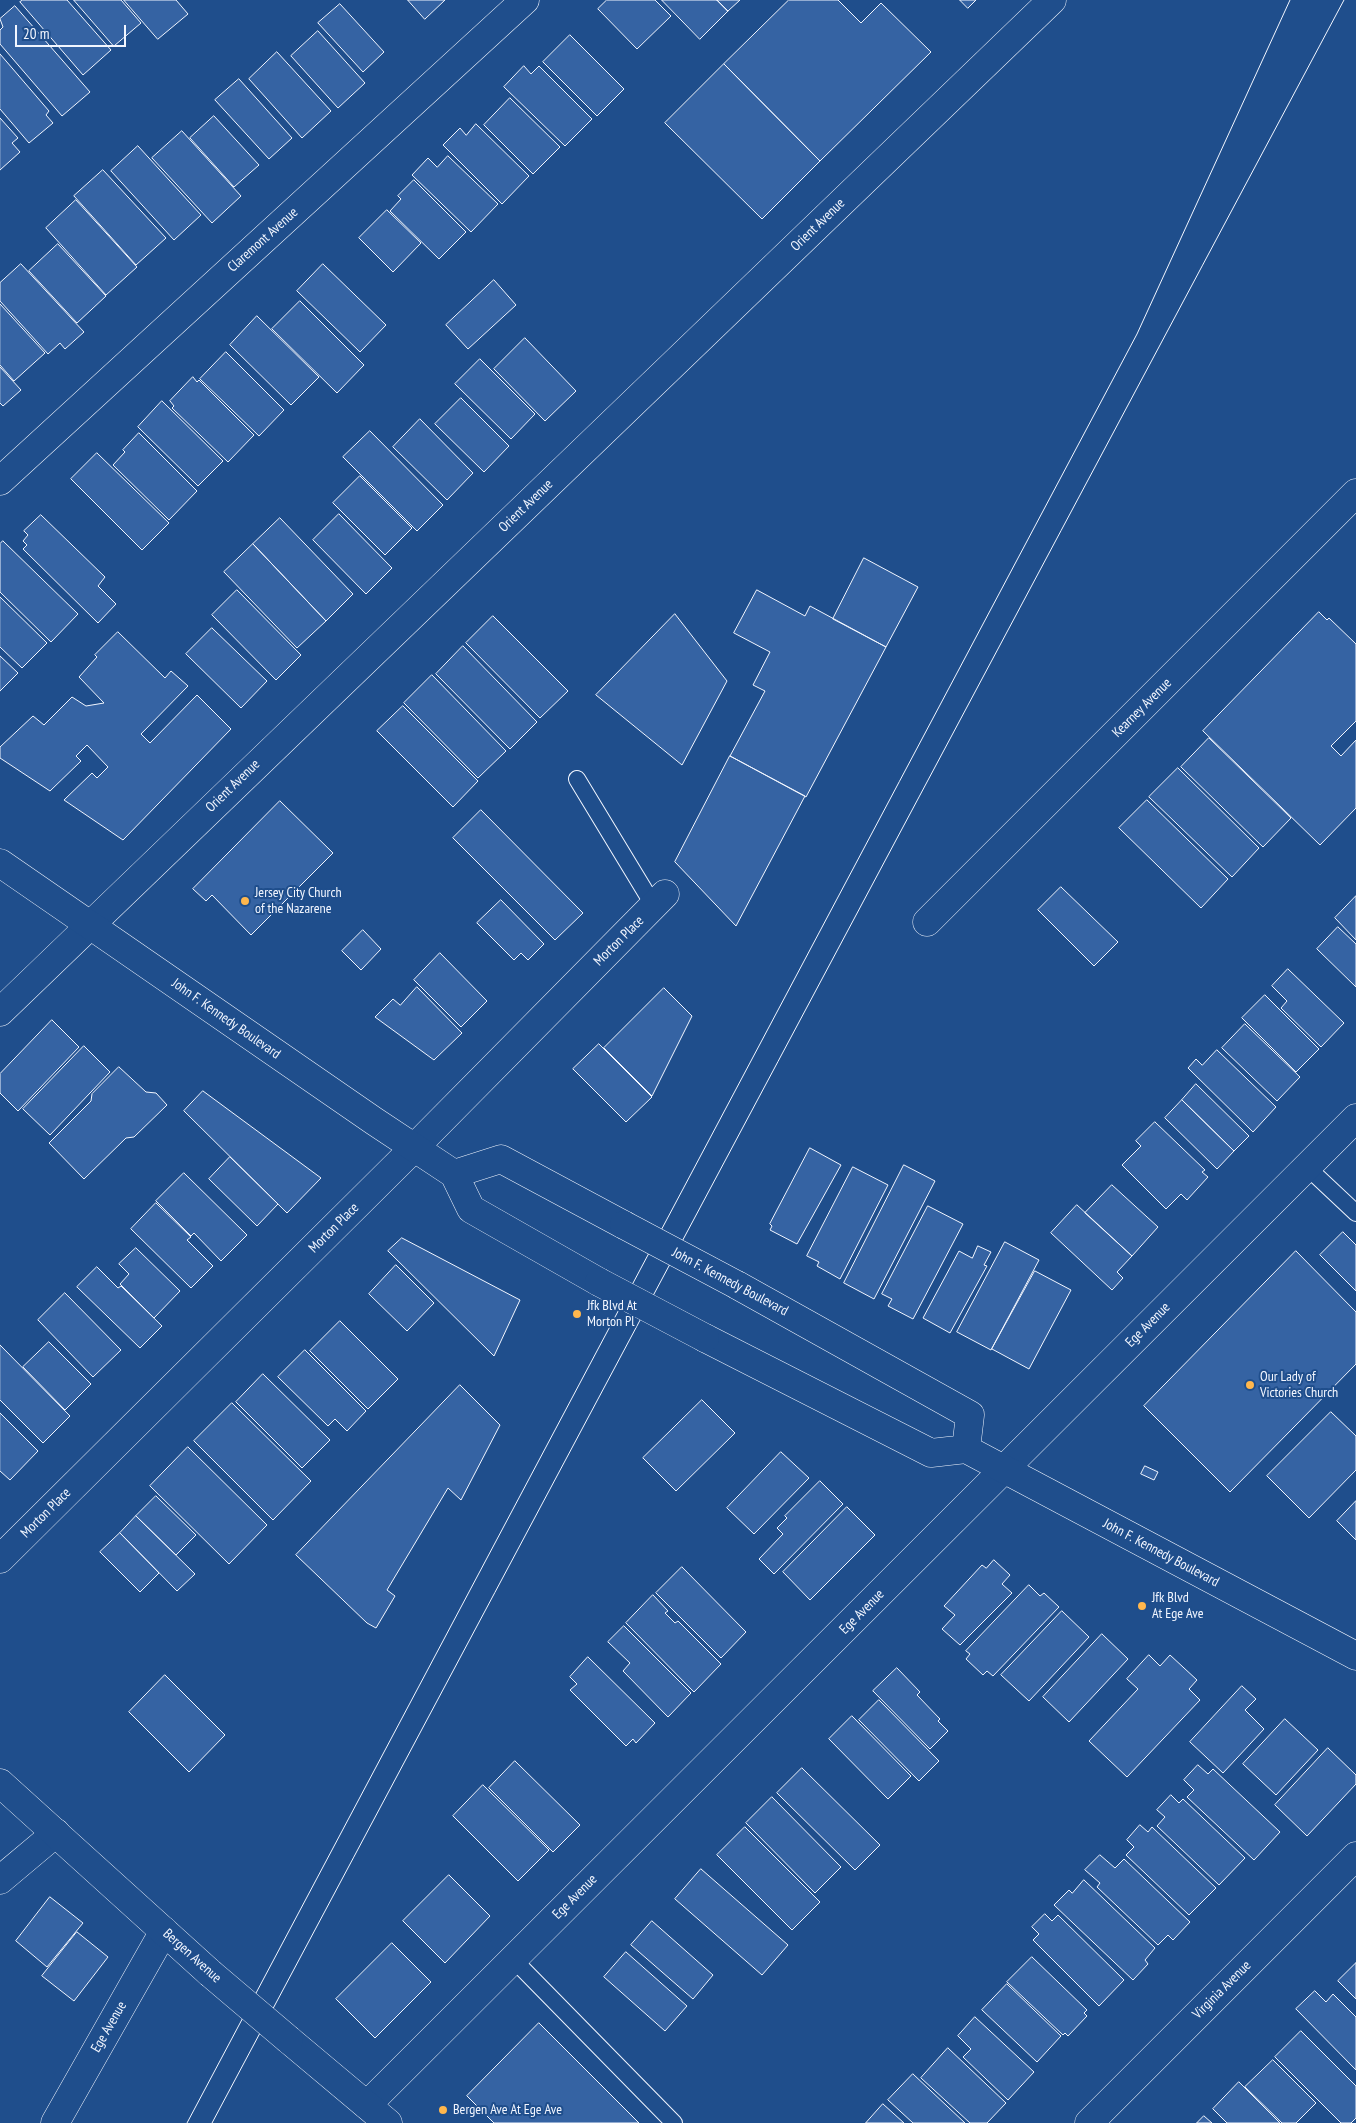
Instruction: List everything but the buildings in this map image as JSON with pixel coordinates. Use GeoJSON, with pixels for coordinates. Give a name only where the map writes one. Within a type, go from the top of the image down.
{"type":"FeatureCollection","features":[{"type":"Feature","properties":{"kind":"street","name":"Claremont Avenue"},"geometry":{"type":"LineString","coordinates":[[0,481],[525,0]]}},
{"type":"Feature","properties":{"kind":"street","name":"Orient Avenue"},"geometry":{"type":"LineString","coordinates":[[0,1012],[1052,0]]}},
{"type":"Feature","properties":{"kind":"street","name":"Kearney Avenue"},"geometry":{"type":"LineString","coordinates":[[927,922],[1356,493]]}},
{"type":"Feature","properties":{"kind":"street","name":"John F. Kennedy Boulevard"},"geometry":{"type":"LineString","coordinates":[[0,862],[89,925],[454,1174],[501,1159],[737,1285],[970,1415],[966,1450],[1356,1656]]}},
{"type":"Feature","properties":{"kind":"street","name":"Morton Place"},"geometry":{"type":"LineString","coordinates":[[0,1559],[414,1148],[659,900]]}},
{"type":"Feature","properties":{"kind":"street","name":"Ege Avenue"},"geometry":{"type":"LineString","coordinates":[[367,2105],[1356,1118]]}},
{"type":"Feature","properties":{"kind":"street"},"geometry":{"type":"LineString","coordinates":[[454,1174],[471,1209],[599,1282],[931,1453],[966,1450]]}},
{"type":"Feature","properties":{"kind":"street","name":"Bergen Avenue"},"geometry":{"type":"LineString","coordinates":[[0,1783],[210,1972],[388,2123]]}},
{"type":"Feature","properties":{"kind":"street"},"geometry":{"type":"LineString","coordinates":[[0,1880],[56,1833]]}},
{"type":"Feature","properties":{"kind":"street","name":"Virginia Avenue"},"geometry":{"type":"LineString","coordinates":[[1089,2123],[1356,1856]]}},
{"type":"Feature","properties":{"kind":"street","name":"Ege Avenue"},"geometry":{"type":"LineString","coordinates":[[55,2123],[164,1931]]}},
{"type":"Feature","properties":{"kind":"lane"},"geometry":{"type":"LineString","coordinates":[[577,779],[659,900]]}},
{"type":"Feature","properties":{"kind":"lane"},"geometry":{"type":"LineString","coordinates":[[1307,1167],[1356,1213]]}},
{"type":"Feature","properties":{"kind":"lane"},"geometry":{"type":"LineString","coordinates":[[513,1959],[674,2123]]}},
{"type":"Feature","properties":{"kind":"tram line"},"geometry":{"type":"LineString","coordinates":[[187,2123],[1137,334],[1290,0]]}},
{"type":"Feature","properties":{"kind":"tram line"},"geometry":{"type":"LineString","coordinates":[[212,2123],[1344,0]]}},
{"type":"Feature","properties":{"kind":"place","name":"Jersey City Church of the Nazarene"},"geometry":{"type":"Point","coordinates":[245,901]}},
{"type":"Feature","properties":{"kind":"place","name":"Jfk Blvd At Morton Pl"},"geometry":{"type":"Point","coordinates":[577,1314]}},
{"type":"Feature","properties":{"kind":"place","name":"Our Lady of Victories Church"},"geometry":{"type":"Point","coordinates":[1250,1385]}},
{"type":"Feature","properties":{"kind":"place","name":"Jfk Blvd At Ege Ave"},"geometry":{"type":"Point","coordinates":[1142,1606]}},
{"type":"Feature","properties":{"kind":"place","name":"Bergen Ave At Ege Ave"},"geometry":{"type":"Point","coordinates":[443,2110]}}]}
